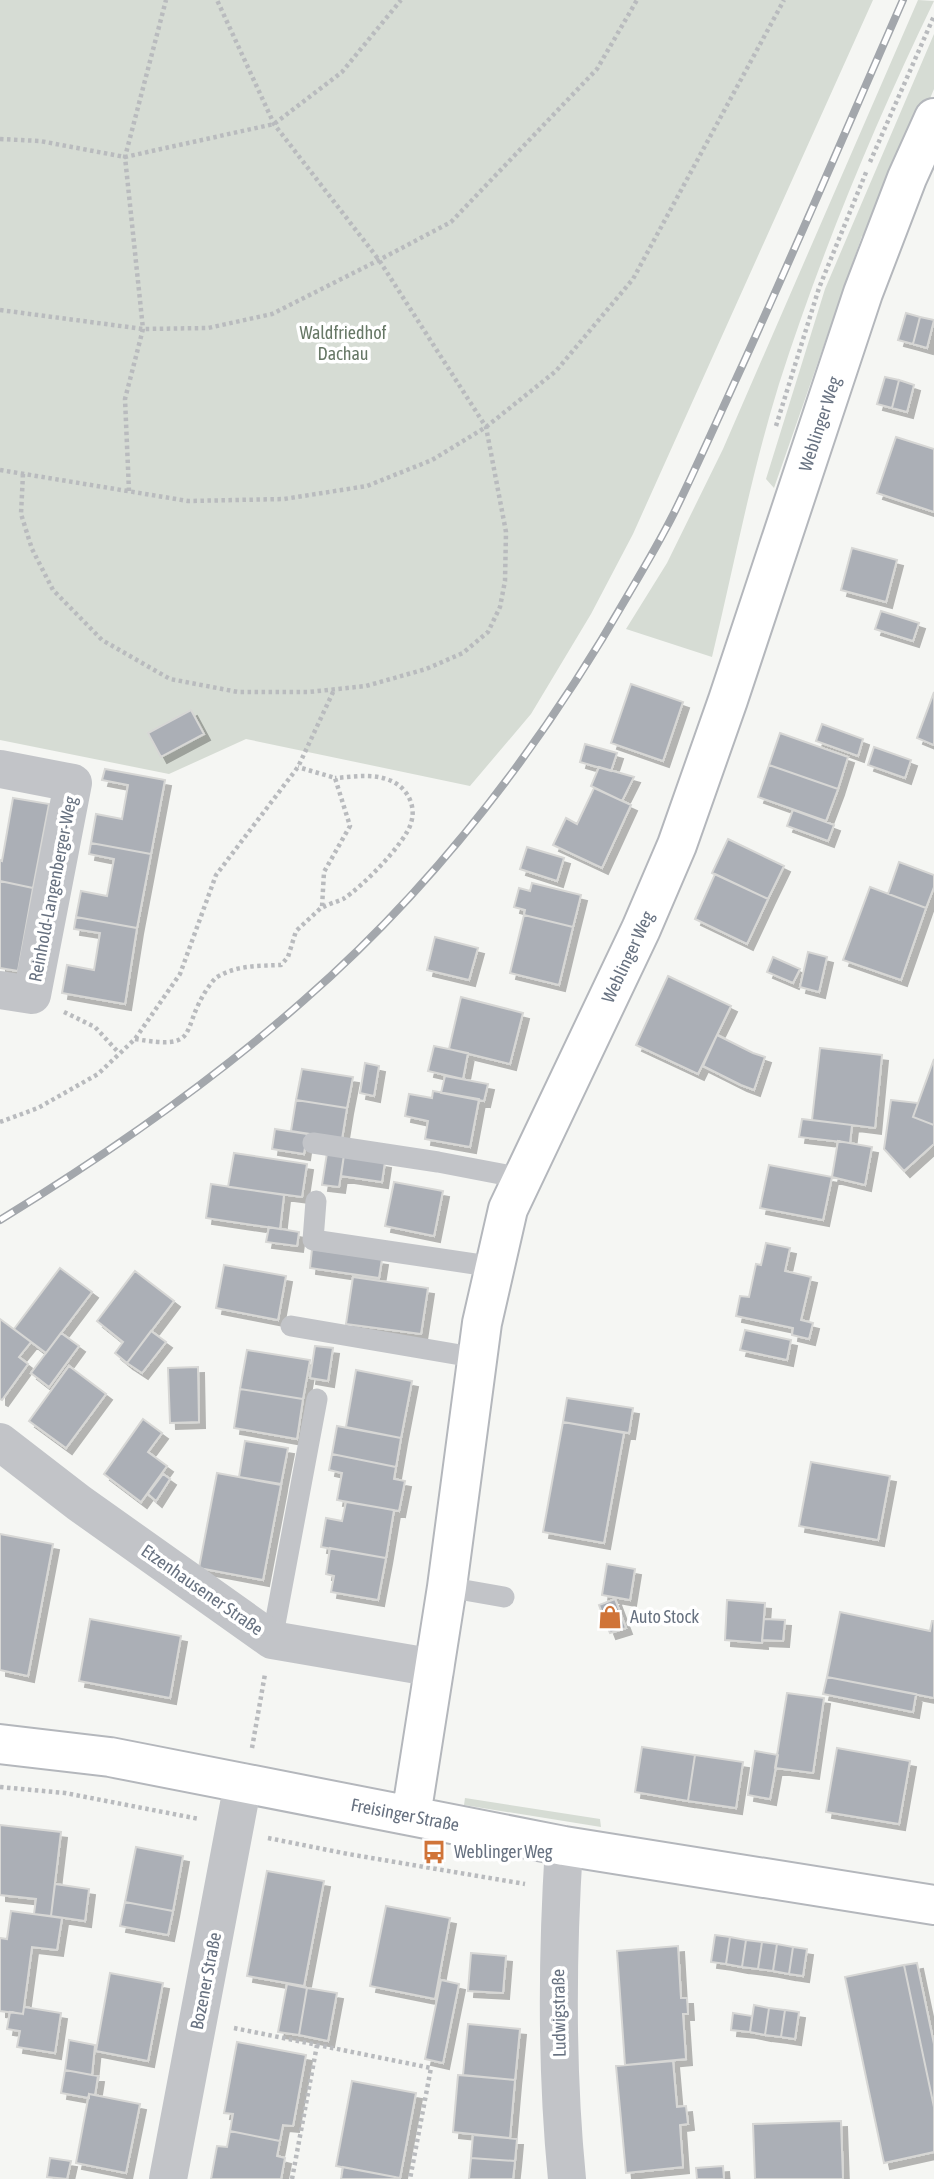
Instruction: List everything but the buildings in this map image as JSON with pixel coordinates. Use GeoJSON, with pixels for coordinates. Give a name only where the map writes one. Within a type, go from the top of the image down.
{"type":"FeatureCollection","features":[{"type":"Feature","properties":{"kind":"street","name":"Weblinger Weg"},"geometry":{"type":"LineString","coordinates":[[411,1816],[447,1587],[482,1324],[508,1209],[641,929],[677,845],[863,293],[907,178],[934,118]]}},
{"type":"Feature","properties":{"kind":"street","name":"Reinhold-Langenberger-Weg"},"geometry":{"type":"LineString","coordinates":[[0,769],[73,783],[16,993]]}},
{"type":"Feature","properties":{"kind":"street","name":"Etzenhausener Straße"},"geometry":{"type":"LineString","coordinates":[[0,1442],[79,1503],[272,1640],[435,1668]]}},
{"type":"Feature","properties":{"kind":"street","name":"Freisinger Straße"},"geometry":{"type":"LineString","coordinates":[[0,1744],[110,1758],[564,1846],[934,1905]]}},
{"type":"Feature","properties":{"kind":"street","name":"Bozener Straße"},"geometry":{"type":"LineString","coordinates":[[169,2179],[243,1783]]}},
{"type":"Feature","properties":{"kind":"street","name":"Ludwigstraße"},"geometry":{"type":"LineString","coordinates":[[564,1846],[558,1942],[558,2041],[567,2179]]}},
{"type":"Feature","properties":{"kind":"lane"},"geometry":{"type":"LineString","coordinates":[[313,1143],[522,1178]]}},
{"type":"Feature","properties":{"kind":"lane"},"geometry":{"type":"LineString","coordinates":[[316,1201],[313,1240],[495,1267]]}},
{"type":"Feature","properties":{"kind":"lane"},"geometry":{"type":"LineString","coordinates":[[291,1326],[478,1358]]}},
{"type":"Feature","properties":{"kind":"lane"},"geometry":{"type":"LineString","coordinates":[[272,1640],[317,1399]]}},
{"type":"Feature","properties":{"kind":"lane"},"geometry":{"type":"LineString","coordinates":[[447,1587],[504,1597]]}},
{"type":"Feature","properties":{"kind":"path"},"geometry":{"type":"LineString","coordinates":[[129,491],[125,399],[143,329],[124,157],[166,0]]}},
{"type":"Feature","properties":{"kind":"path"},"geometry":{"type":"LineString","coordinates":[[23,474],[22,514],[32,549],[53,590],[102,640],[170,679],[238,692],[309,692],[366,686],[426,669],[463,653],[488,632],[500,607],[505,581],[506,532],[486,427],[379,261],[274,124],[217,0]]}},
{"type":"Feature","properties":{"kind":"path"},"geometry":{"type":"LineString","coordinates":[[0,139],[40,141],[124,157],[274,124],[342,72],[401,0]]}},
{"type":"Feature","properties":{"kind":"path"},"geometry":{"type":"LineString","coordinates":[[0,310],[143,329],[208,328],[272,314],[451,222],[597,69],[637,0]]}},
{"type":"Feature","properties":{"kind":"path"},"geometry":{"type":"LineString","coordinates":[[0,470],[188,501],[284,499],[367,485],[432,460],[486,427],[556,371],[633,279],[784,0]]}},
{"type":"Feature","properties":{"kind":"path"},"geometry":{"type":"LineString","coordinates":[[0,1122],[38,1108],[98,1074],[135,1039],[180,974],[216,875],[298,767],[334,690]]}},
{"type":"Feature","properties":{"kind":"path"},"geometry":{"type":"LineString","coordinates":[[135,1039],[176,1042],[184,1037],[191,1026],[203,996],[215,978],[235,968],[281,965],[288,957],[296,931],[322,908],[344,898],[364,882],[403,839],[411,823],[412,810],[409,796],[400,785],[369,775],[335,778],[298,767]]}},
{"type":"Feature","properties":{"kind":"path"},"geometry":{"type":"LineString","coordinates":[[322,908],[324,872],[350,827],[335,778]]}},
{"type":"Feature","properties":{"kind":"path"},"geometry":{"type":"LineString","coordinates":[[16,993],[74,1015],[95,1027],[119,1053]]}},
{"type":"Feature","properties":{"kind":"path"},"geometry":{"type":"LineString","coordinates":[[243,1783],[249,1764],[272,1640]]}},
{"type":"Feature","properties":{"kind":"path"},"geometry":{"type":"LineString","coordinates":[[0,1787],[65,1793],[234,1826],[262,1837],[348,1854],[561,1890]]}},
{"type":"Feature","properties":{"kind":"path"},"geometry":{"type":"LineString","coordinates":[[198,2021],[431,2068],[410,2179]]}},
{"type":"Feature","properties":{"kind":"path"},"geometry":{"type":"LineString","coordinates":[[292,2179],[317,2045]]}},
{"type":"Feature","properties":{"kind":"green space","name":"Waldfriedhof Dachau"},"geometry":{"type":"Polygon","coordinates":[[[0,0],[873,0],[633,534],[591,614],[531,714],[470,786],[246,739],[169,774],[0,740],[0,0]]]}},
{"type":"Feature","properties":{"kind":"green space"},"geometry":{"type":"Polygon","coordinates":[[[918,0],[934,1],[850,190],[779,384],[751,486],[712,657],[626,629],[667,563],[723,449],[918,0]]]}},
{"type":"Feature","properties":{"kind":"green space"},"geometry":{"type":"Polygon","coordinates":[[[934,34],[934,89],[871,238],[862,236],[774,488],[766,479],[825,289],[934,34]]]}},
{"type":"Feature","properties":{"kind":"green space"},"geometry":{"type":"Polygon","coordinates":[[[465,1798],[600,1819],[601,1827],[464,1805],[465,1798]]]}},
{"type":"Feature","properties":{"kind":"railway"},"geometry":{"type":"LineString","coordinates":[[0,1220],[156,1117],[231,1061],[303,1001],[351,957],[441,862],[522,759],[595,651],[674,513],[763,319],[903,0]]}},
{"type":"Feature","properties":{"kind":"place","name":"Auto Stock"},"geometry":{"type":"Point","coordinates":[610,1617]}},
{"type":"Feature","properties":{"kind":"place","name":"Weblinger Weg"},"geometry":{"type":"Point","coordinates":[434,1852]}}]}
